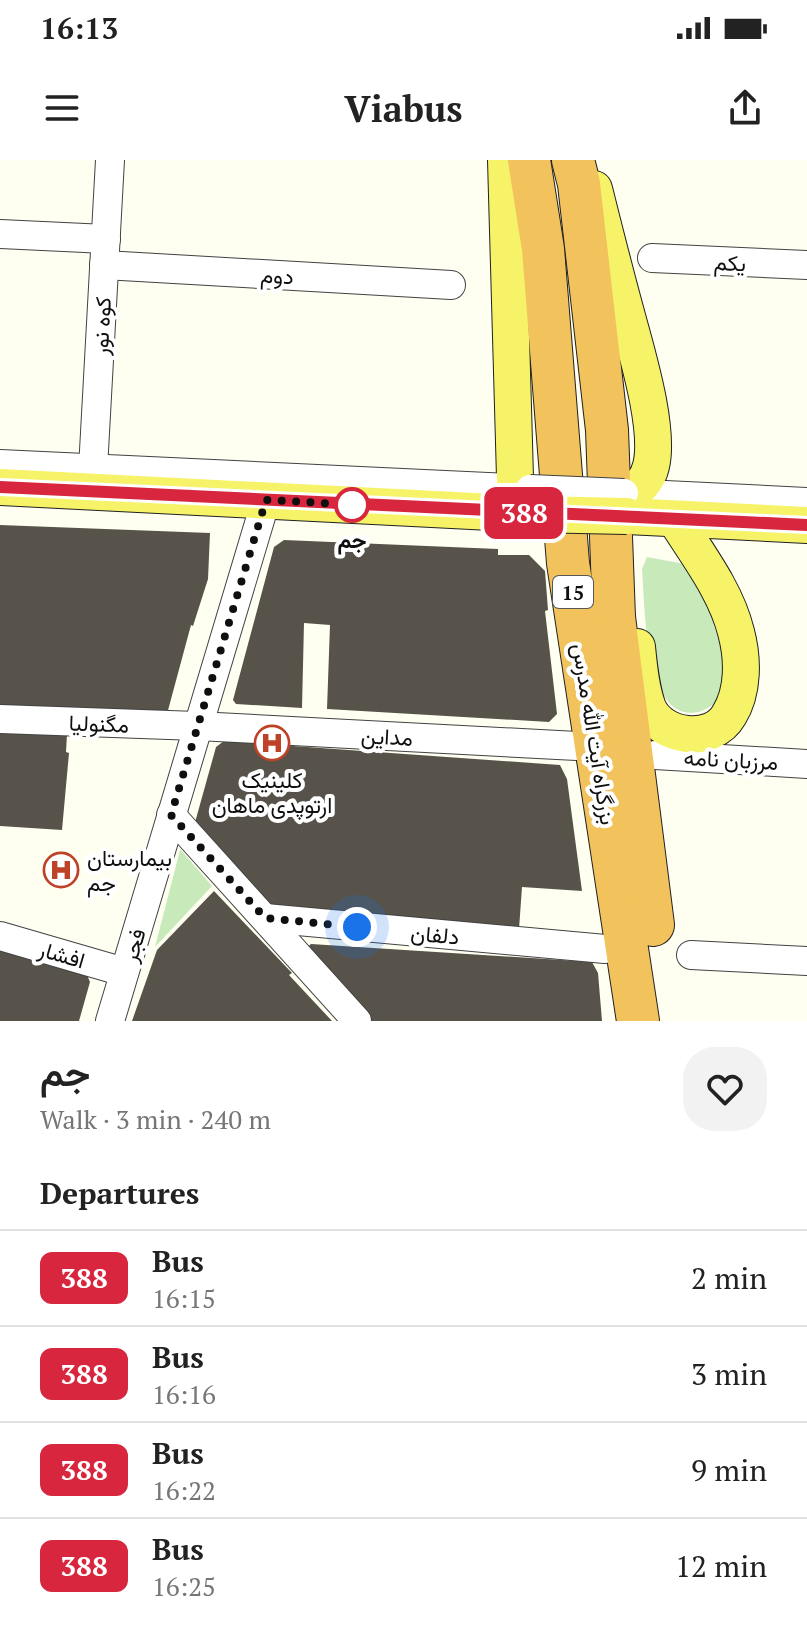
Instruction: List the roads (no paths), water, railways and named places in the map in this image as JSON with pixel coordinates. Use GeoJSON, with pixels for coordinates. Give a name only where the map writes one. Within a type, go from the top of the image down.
{"type":"FeatureCollection","features":[{"type":"Feature","properties":{"kind":"highway","name":"بزرگراه آیت الله مدرس"},"geometry":{"type":"LineString","coordinates":[[529,160],[543,249],[568,563],[638,1021]]}},
{"type":"Feature","properties":{"kind":"highway","name":"بزرگراه آیت الله مدرس"},"geometry":{"type":"LineString","coordinates":[[573,160],[579,184],[607,430],[614,617],[665,1021]]}},
{"type":"Feature","properties":{"kind":"main road"},"geometry":{"type":"LineString","coordinates":[[506,160],[524,501]]}},
{"type":"Feature","properties":{"kind":"main road"},"geometry":{"type":"LineString","coordinates":[[0,487],[92,480],[266,500],[524,501],[588,515],[627,500],[647,477],[652,464],[649,411],[587,160]]}},
{"type":"Feature","properties":{"kind":"main road"},"geometry":{"type":"LineString","coordinates":[[607,430],[641,678],[648,708],[665,728],[697,734],[716,728],[729,716],[737,699],[740,650],[728,608],[675,519]]}},
{"type":"Feature","properties":{"kind":"main road"},"geometry":{"type":"LineString","coordinates":[[627,500],[675,519],[807,525]]}},
{"type":"Feature","properties":{"kind":"street","name":"کوه نور"},"geometry":{"type":"LineString","coordinates":[[92,480],[110,160]]}},
{"type":"Feature","properties":{"kind":"street","name":"دوم"},"geometry":{"type":"LineString","coordinates":[[0,234],[105,252],[451,285]]}},
{"type":"Feature","properties":{"kind":"street","name":"یکم"},"geometry":{"type":"LineString","coordinates":[[652,258],[807,265]]}},
{"type":"Feature","properties":{"kind":"street"},"geometry":{"type":"LineString","coordinates":[[0,464],[92,480],[524,501],[807,502]]}},
{"type":"Feature","properties":{"kind":"street","name":"فجر"},"geometry":{"type":"LineString","coordinates":[[110,1021],[266,500]]}},
{"type":"Feature","properties":{"kind":"street","name":"مگنولیا"},"geometry":{"type":"LineString","coordinates":[[0,719],[197,726]]}},
{"type":"Feature","properties":{"kind":"street","name":"مداین"},"geometry":{"type":"LineString","coordinates":[[197,726],[577,746]]}},
{"type":"Feature","properties":{"kind":"street","name":"مرزبان نامه"},"geometry":{"type":"LineString","coordinates":[[655,755],[807,764]]}},
{"type":"Feature","properties":{"kind":"street"},"geometry":{"type":"LineString","coordinates":[[171,815],[357,1021]]}},
{"type":"Feature","properties":{"kind":"street","name":"دلفان"},"geometry":{"type":"LineString","coordinates":[[265,918],[605,949]]}},
{"type":"Feature","properties":{"kind":"street","name":"افشار"},"geometry":{"type":"LineString","coordinates":[[0,936],[124,972]]}},
{"type":"Feature","properties":{"kind":"street"},"geometry":{"type":"LineString","coordinates":[[691,955],[807,961]]}},
{"type":"Feature","properties":{"kind":"place","name":"جم"},"geometry":{"type":"Point","coordinates":[352,505]}},
{"type":"Feature","properties":{"kind":"place","name":"کلینیک ارتوپدی ماهان"},"geometry":{"type":"Point","coordinates":[272,743]}},
{"type":"Feature","properties":{"kind":"place","name":"بیمارستان جم"},"geometry":{"type":"Point","coordinates":[61,870]}}]}
